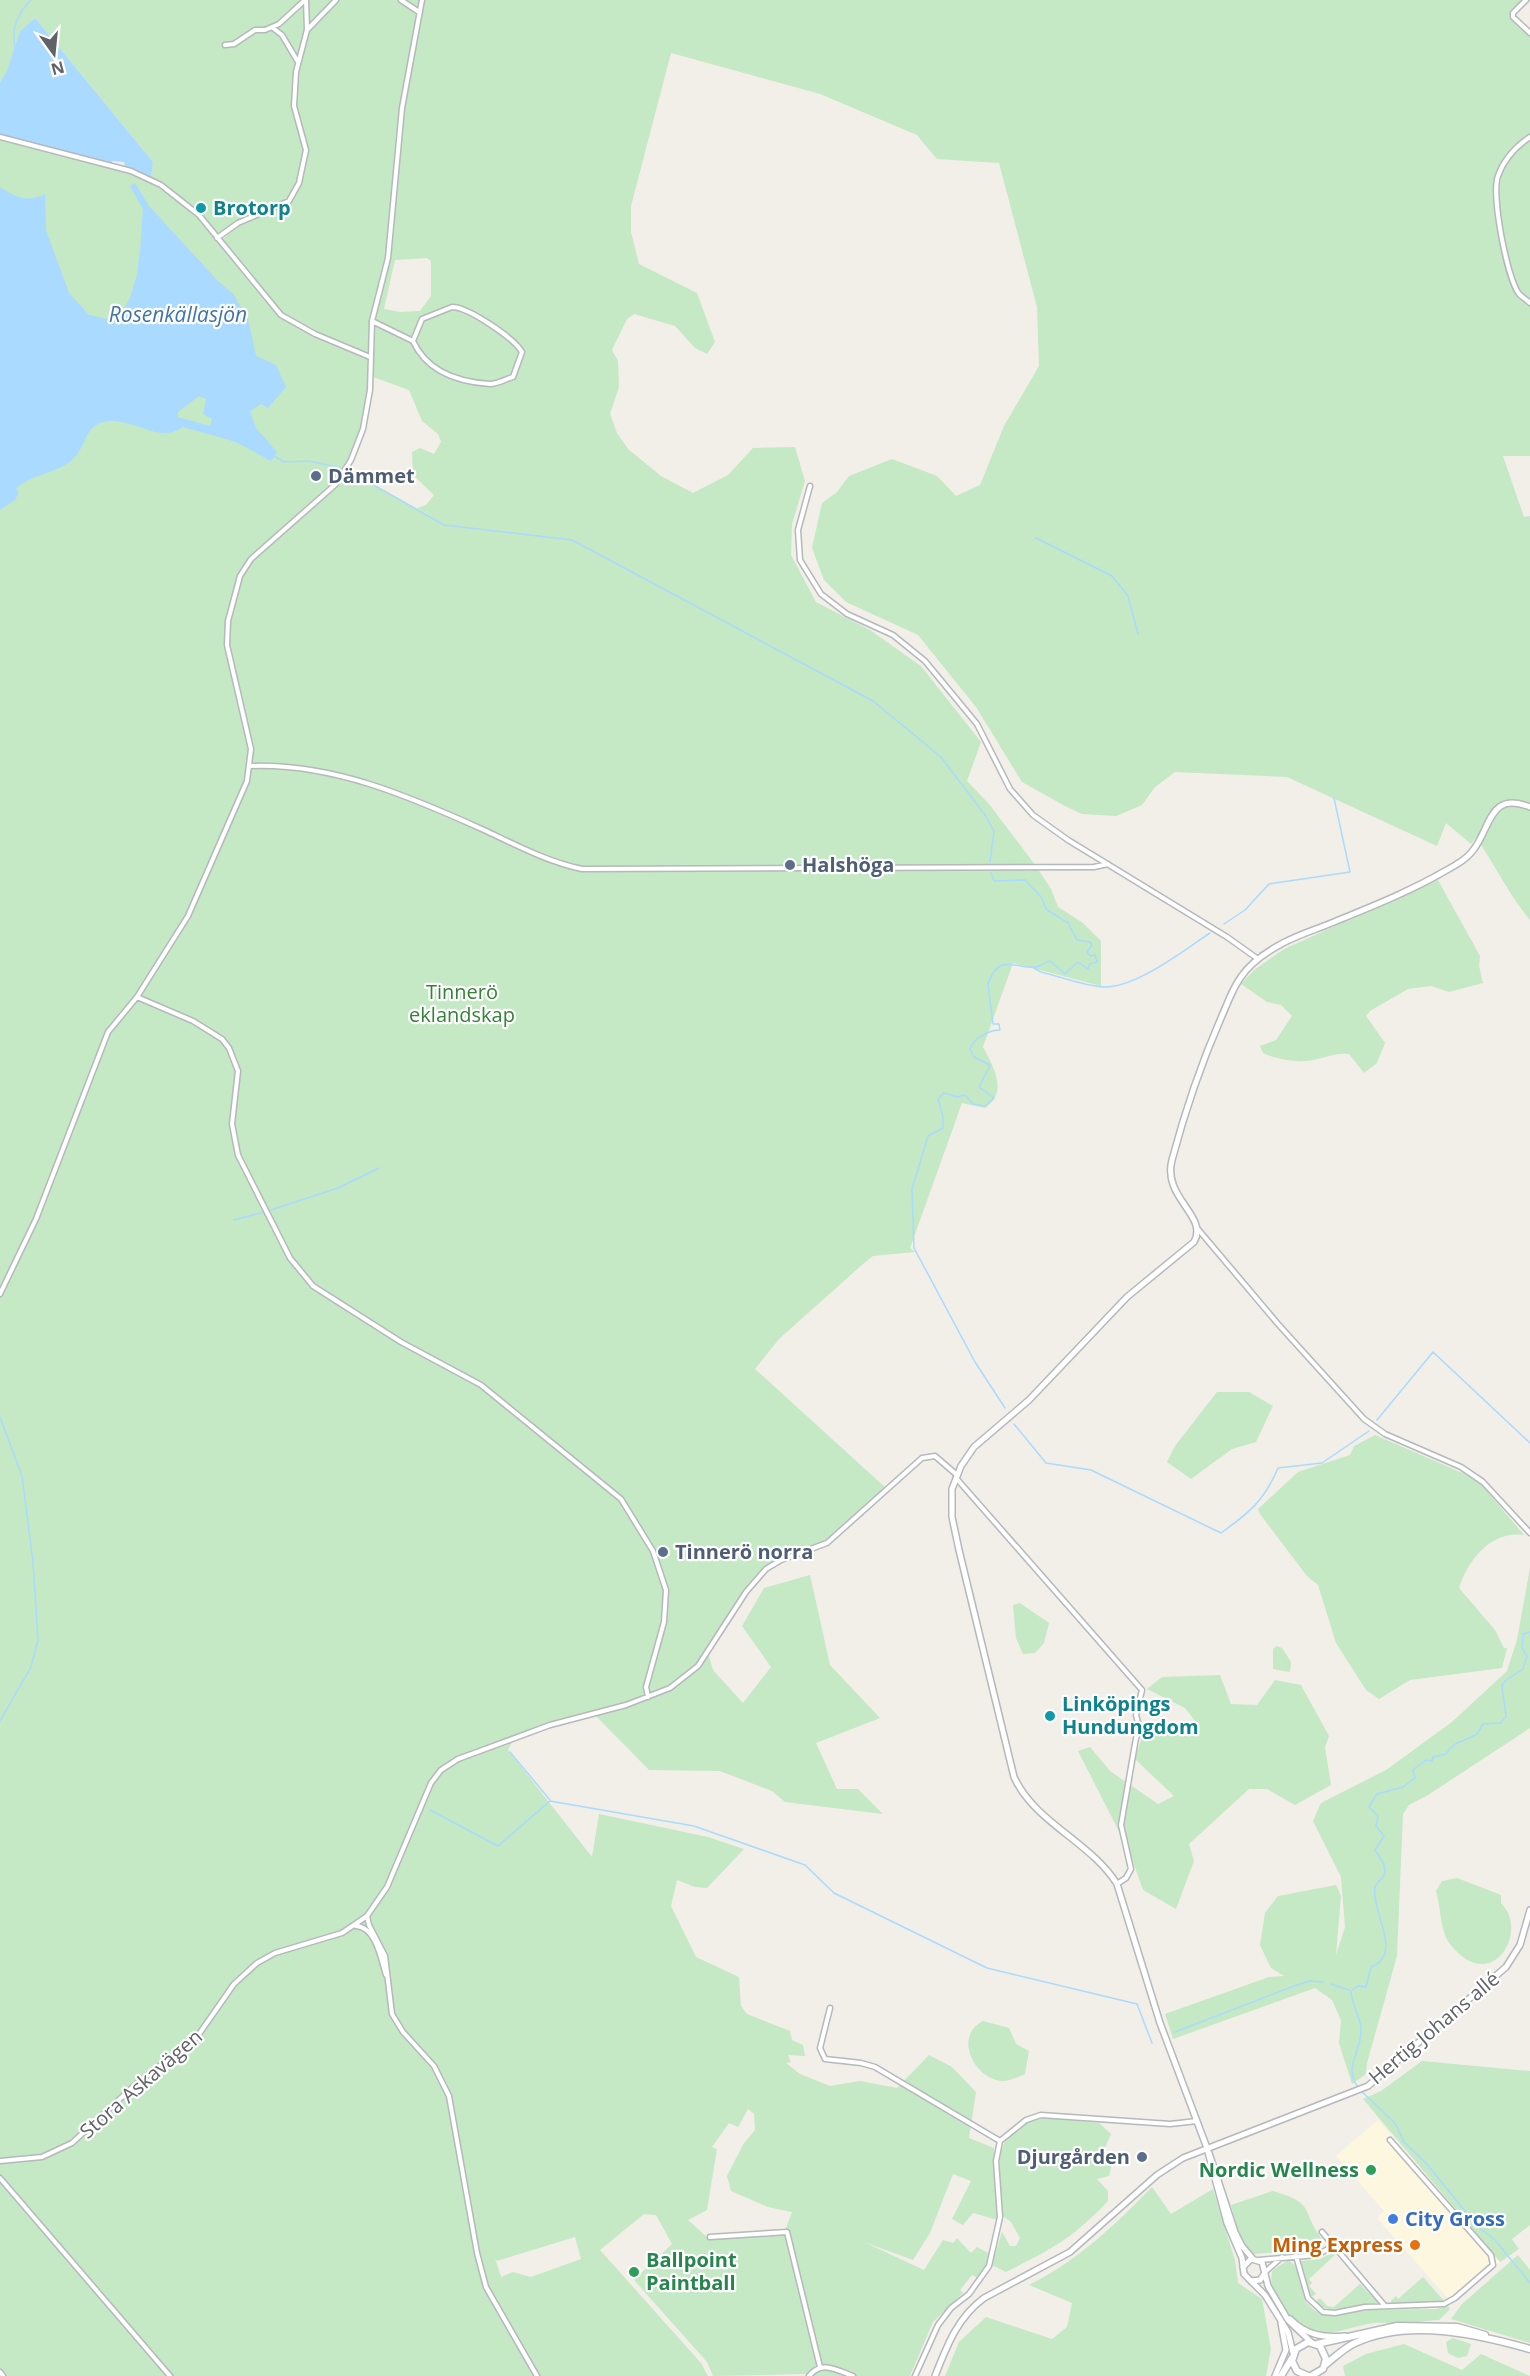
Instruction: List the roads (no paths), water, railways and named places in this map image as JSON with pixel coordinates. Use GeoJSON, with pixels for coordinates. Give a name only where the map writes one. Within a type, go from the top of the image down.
{"type":"FeatureCollection","features":[{"type":"Feature","properties":{"kind":"main road"},"geometry":{"type":"LineString","coordinates":[[1281,2376],[1301,2344],[1334,2342],[1380,2328],[1424,2325],[1475,2331],[1497,2340]]}},
{"type":"Feature","properties":{"kind":"main road"},"geometry":{"type":"LineString","coordinates":[[1293,2355],[1295,2368],[1306,2376],[1319,2373],[1354,2343],[1386,2334],[1448,2332],[1497,2340],[1530,2349]]}},
{"type":"Feature","properties":{"kind":"main road"},"geometry":{"type":"LineString","coordinates":[[1314,2343],[1325,2354],[1325,2366]]}},
{"type":"Feature","properties":{"kind":"street"},"geometry":{"type":"LineString","coordinates":[[225,45],[234,44],[255,30],[272,27],[305,0]]}},
{"type":"Feature","properties":{"kind":"street"},"geometry":{"type":"LineString","coordinates":[[218,238],[238,223],[276,209],[293,198],[306,150],[294,106],[298,62],[307,30],[305,0]]}},
{"type":"Feature","properties":{"kind":"street"},"geometry":{"type":"LineString","coordinates":[[307,30],[336,0]]}},
{"type":"Feature","properties":{"kind":"street"},"geometry":{"type":"LineString","coordinates":[[401,0],[419,12]]}},
{"type":"Feature","properties":{"kind":"street"},"geometry":{"type":"LineString","coordinates":[[0,1294],[36,1219],[100,1049],[112,1025],[137,997],[198,898],[247,781],[251,766],[251,749],[227,645],[228,621],[235,589],[251,558],[333,487],[351,460],[367,416],[372,321],[388,258],[402,108],[422,0]]}},
{"type":"Feature","properties":{"kind":"street"},"geometry":{"type":"LineString","coordinates":[[1526,0],[1513,13],[1513,17],[1530,33]]}},
{"type":"Feature","properties":{"kind":"street"},"geometry":{"type":"LineString","coordinates":[[272,27],[282,36],[298,62]]}},
{"type":"Feature","properties":{"kind":"street"},"geometry":{"type":"LineString","coordinates":[[0,137],[119,167],[149,178],[186,202],[281,315],[321,337],[370,357]]}},
{"type":"Feature","properties":{"kind":"street"},"geometry":{"type":"LineString","coordinates":[[1530,137],[1507,156],[1497,178],[1496,210],[1512,279],[1520,294],[1530,303]]}},
{"type":"Feature","properties":{"kind":"street"},"geometry":{"type":"LineString","coordinates":[[372,321],[413,341],[418,352],[438,372],[467,381],[491,384],[513,377],[522,352],[518,346],[492,326],[456,307],[422,319],[413,341]]}},
{"type":"Feature","properties":{"kind":"street"},"geometry":{"type":"LineString","coordinates":[[810,486],[798,530],[800,560],[821,594],[847,614],[893,634],[915,650],[977,724],[1010,789],[1023,806],[1048,826],[1227,937],[1258,959]]}},
{"type":"Feature","properties":{"kind":"street"},"geometry":{"type":"LineString","coordinates":[[251,766],[271,765],[374,784],[550,860],[582,869],[1094,867],[1108,864]]}},
{"type":"Feature","properties":{"kind":"street"},"geometry":{"type":"LineString","coordinates":[[1530,807],[1510,803],[1498,808],[1488,819],[1474,849],[1443,872],[1294,937],[1258,959],[1236,984],[1209,1045],[1191,1091],[1171,1164],[1172,1187],[1197,1228],[1278,1324],[1364,1419],[1384,1434],[1461,1467],[1484,1482],[1530,1533]]}},
{"type":"Feature","properties":{"kind":"street"},"geometry":{"type":"LineString","coordinates":[[137,997],[193,1021],[222,1039],[229,1048],[238,1071],[232,1124],[235,1147],[290,1258],[313,1286],[401,1342],[481,1385],[621,1499],[653,1551],[666,1590],[667,1606],[646,1688],[648,1697]]}},
{"type":"Feature","properties":{"kind":"street"},"geometry":{"type":"LineString","coordinates":[[1197,1228],[1194,1242],[1126,1297],[1029,1400],[982,1438],[966,1457],[956,1476],[951,1498],[952,1517],[1011,1771],[1027,1798],[1106,1867],[1117,1884],[1157,2014],[1208,2150],[1223,2211],[1240,2252],[1245,2277],[1265,2295],[1280,2319],[1288,2332],[1293,2355]]}},
{"type":"Feature","properties":{"kind":"street","name":"Stora Askavägen"},"geometry":{"type":"LineString","coordinates":[[0,2161],[42,2157],[72,2143],[144,2078],[198,2037],[234,1984],[256,1962],[275,1953],[331,1937],[355,1926],[367,1916],[387,1887],[431,1783],[446,1765],[550,1725],[648,1697],[675,1684],[698,1666],[746,1592],[766,1569],[781,1560],[827,1543],[922,1458],[935,1456],[956,1476],[1142,1690],[1136,1715],[1140,1730],[1136,1738],[1121,1825],[1131,1869],[1126,1878],[1117,1884]]}},
{"type":"Feature","properties":{"kind":"street","name":"Hertig Johans allé"},"geometry":{"type":"LineString","coordinates":[[935,2376],[954,2332],[973,2307],[984,2298],[1068,2254],[1157,2175],[1183,2158],[1368,2086],[1506,1967],[1520,1945],[1530,1910]]}},
{"type":"Feature","properties":{"kind":"street"},"geometry":{"type":"LineString","coordinates":[[367,1916],[369,1925],[385,1956],[389,2004],[396,2021],[434,2066],[449,2096],[477,2253],[486,2287],[537,2376]]}},
{"type":"Feature","properties":{"kind":"street"},"geometry":{"type":"LineString","coordinates":[[355,1926],[362,1927],[369,1933],[379,1953],[387,1979]]}},
{"type":"Feature","properties":{"kind":"street"},"geometry":{"type":"LineString","coordinates":[[830,2008],[820,2048],[825,2059],[861,2062],[875,2067],[1000,2141]]}},
{"type":"Feature","properties":{"kind":"street"},"geometry":{"type":"LineString","coordinates":[[915,2376],[938,2325],[951,2308],[969,2294],[990,2266],[1000,2217],[996,2162],[1000,2141],[1026,2120],[1041,2115],[1170,2124],[1197,2121]]}},
{"type":"Feature","properties":{"kind":"street"},"geometry":{"type":"LineString","coordinates":[[1296,2256],[1308,2298],[1318,2309],[1335,2313],[1385,2306],[1447,2303],[1494,2263],[1488,2251],[1390,2140]]}},
{"type":"Feature","properties":{"kind":"street"},"geometry":{"type":"LineString","coordinates":[[1208,2150],[1235,2232],[1242,2246],[1264,2265],[1268,2286],[1292,2326],[1314,2343]]}},
{"type":"Feature","properties":{"kind":"street"},"geometry":{"type":"LineString","coordinates":[[0,2178],[170,2376]]}},
{"type":"Feature","properties":{"kind":"street"},"geometry":{"type":"LineString","coordinates":[[710,2237],[787,2232],[820,2367]]}},
{"type":"Feature","properties":{"kind":"street"},"geometry":{"type":"LineString","coordinates":[[1322,2232],[1385,2306]]}},
{"type":"Feature","properties":{"kind":"street"},"geometry":{"type":"LineString","coordinates":[[1243,2267],[1256,2259],[1317,2255],[1335,2245]]}},
{"type":"Feature","properties":{"kind":"street"},"geometry":{"type":"LineString","coordinates":[[1251,2281],[1260,2280],[1265,2272],[1282,2257]]}},
{"type":"Feature","properties":{"kind":"street"},"geometry":{"type":"LineString","coordinates":[[1283,2311],[1310,2333],[1323,2337],[1353,2335]]}},
{"type":"Feature","properties":{"kind":"street"},"geometry":{"type":"LineString","coordinates":[[1275,2376],[1286,2350],[1280,2319]]}},
{"type":"Feature","properties":{"kind":"street"},"geometry":{"type":"LineString","coordinates":[[1325,2366],[1326,2376]]}},
{"type":"Feature","properties":{"kind":"street"},"geometry":{"type":"LineString","coordinates":[[809,2376],[820,2367],[828,2367],[853,2376]]}},
{"type":"Feature","properties":{"kind":"street"},"geometry":{"type":"LineString","coordinates":[[0,2372],[3,2376]]}},
{"type":"Feature","properties":{"kind":"water"},"geometry":{"type":"Polygon","coordinates":[[[35,18],[153,162],[151,179],[125,168],[124,162],[112,161],[111,165],[0,135],[0,82],[7,71],[20,31],[35,18]]]}},
{"type":"Feature","properties":{"kind":"water","name":"Rosenkällasjön"},"geometry":{"type":"Polygon","coordinates":[[[135,183],[149,206],[218,281],[233,294],[248,319],[256,356],[276,365],[286,387],[268,408],[261,404],[250,411],[256,428],[277,452],[271,461],[236,442],[183,427],[166,433],[129,423],[109,421],[91,429],[80,450],[70,462],[23,483],[16,489],[19,492],[15,500],[0,510],[0,187],[22,198],[39,197],[45,194],[46,230],[69,293],[89,315],[117,321],[130,298],[137,275],[140,250],[143,209],[130,186],[135,183]],[[199,396],[178,412],[178,417],[210,426],[212,419],[203,414],[206,399],[199,396]]]}},
{"type":"Feature","properties":{"kind":"waterway"},"geometry":{"type":"LineString","coordinates":[[15,47],[16,22],[31,0]]}},
{"type":"Feature","properties":{"kind":"waterway"},"geometry":{"type":"LineString","coordinates":[[274,456],[284,462],[309,461],[341,468]]}},
{"type":"Feature","properties":{"kind":"waterway"},"geometry":{"type":"LineString","coordinates":[[349,471],[444,525],[572,540],[873,701],[941,757],[985,815],[994,831],[990,862]]}},
{"type":"Feature","properties":{"kind":"waterway"},"geometry":{"type":"LineString","coordinates":[[1036,538],[1112,576],[1128,596],[1138,634]]}},
{"type":"Feature","properties":{"kind":"waterway"},"geometry":{"type":"LineString","coordinates":[[1224,924],[1245,910],[1269,884],[1350,872],[1334,798]]}},
{"type":"Feature","properties":{"kind":"waterway"},"geometry":{"type":"LineString","coordinates":[[991,873],[994,881],[1025,880],[1041,897],[1047,910],[1068,923],[1077,940],[1090,942],[1092,945],[1087,952],[1090,956],[1095,955],[1097,962],[1090,964],[1088,969],[1078,962],[1065,974],[1050,961],[1036,967],[1003,965],[992,974],[988,984],[993,1024],[999,1024],[1000,1030],[982,1035],[970,1049],[974,1057],[990,1065],[979,1087],[994,1098],[985,1106],[973,1104],[965,1095],[958,1097],[944,1093],[938,1099],[943,1117],[943,1128],[928,1136],[912,1189],[914,1248],[975,1362],[1005,1408]]}},
{"type":"Feature","properties":{"kind":"waterway"},"geometry":{"type":"LineString","coordinates":[[1032,967],[1041,972],[1089,985],[1117,986],[1145,975],[1210,933]]}},
{"type":"Feature","properties":{"kind":"waterway"},"geometry":{"type":"LineString","coordinates":[[271,1210],[338,1188],[379,1168]]}},
{"type":"Feature","properties":{"kind":"waterway"},"geometry":{"type":"LineString","coordinates":[[234,1220],[264,1212]]}},
{"type":"Feature","properties":{"kind":"waterway"},"geometry":{"type":"LineString","coordinates":[[1377,1420],[1433,1352],[1530,1443]]}},
{"type":"Feature","properties":{"kind":"waterway"},"geometry":{"type":"LineString","coordinates":[[0,1417],[22,1476],[33,1562],[38,1640],[31,1667],[0,1721]]}},
{"type":"Feature","properties":{"kind":"waterway"},"geometry":{"type":"LineString","coordinates":[[1014,1424],[1046,1463],[1091,1470],[1221,1533],[1255,1505],[1278,1468],[1322,1463],[1369,1431]]}},
{"type":"Feature","properties":{"kind":"waterway"},"geometry":{"type":"LineString","coordinates":[[1358,2087],[1354,2080],[1352,2067],[1361,2027],[1351,1991],[1358,1986],[1366,1987],[1371,1967],[1380,1961],[1385,1953],[1386,1943],[1375,1898],[1375,1888],[1385,1873],[1384,1864],[1375,1850],[1384,1836],[1376,1826],[1378,1816],[1369,1807],[1377,1794],[1403,1787],[1415,1778],[1413,1770],[1426,1760],[1432,1761],[1433,1757],[1446,1754],[1456,1744],[1477,1734],[1483,1724],[1500,1723],[1506,1717],[1502,1686],[1505,1681],[1523,1669],[1527,1656],[1522,1648],[1523,1634],[1530,1632]]}},
{"type":"Feature","properties":{"kind":"waterway"},"geometry":{"type":"LineString","coordinates":[[510,1752],[550,1800]]}},
{"type":"Feature","properties":{"kind":"waterway"},"geometry":{"type":"LineString","coordinates":[[430,1810],[498,1846],[550,1801],[694,1826],[805,1865],[834,1893],[987,1968],[1137,2004],[1152,2043]]}},
{"type":"Feature","properties":{"kind":"waterway"},"geometry":{"type":"LineString","coordinates":[[1175,2032],[1294,1986],[1310,1981],[1323,1982]]}},
{"type":"Feature","properties":{"kind":"waterway"},"geometry":{"type":"LineString","coordinates":[[1331,1984],[1349,1990]]}},
{"type":"Feature","properties":{"kind":"waterway"},"geometry":{"type":"LineString","coordinates":[[1361,2091],[1395,2123],[1404,2142],[1426,2163],[1478,2227],[1495,2240],[1530,2283]]}},
{"type":"Feature","properties":{"kind":"place","name":"Brotorp"},"geometry":{"type":"Point","coordinates":[201,208]}},
{"type":"Feature","properties":{"kind":"place","name":"Dämmet"},"geometry":{"type":"Point","coordinates":[316,476]}},
{"type":"Feature","properties":{"kind":"place","name":"Halshöga"},"geometry":{"type":"Point","coordinates":[790,865]}},
{"type":"Feature","properties":{"kind":"place","name":"Tinnerö norra"},"geometry":{"type":"Point","coordinates":[663,1552]}},
{"type":"Feature","properties":{"kind":"place","name":"Linköpings Hundungdom"},"geometry":{"type":"Point","coordinates":[1050,1716]}},
{"type":"Feature","properties":{"kind":"place","name":"Djurgården"},"geometry":{"type":"Point","coordinates":[1142,2157]}},
{"type":"Feature","properties":{"kind":"place","name":"Nordic Wellness"},"geometry":{"type":"Point","coordinates":[1371,2170]}},
{"type":"Feature","properties":{"kind":"place","name":"City Gross"},"geometry":{"type":"Point","coordinates":[1393,2219]}},
{"type":"Feature","properties":{"kind":"place","name":"Ming Express"},"geometry":{"type":"Point","coordinates":[1415,2245]}},
{"type":"Feature","properties":{"kind":"place","name":"Ballpoint Paintball"},"geometry":{"type":"Point","coordinates":[634,2272]}},
{"type":"Feature","properties":{"kind":"park label","name":"Tinnerö eklandskap"},"geometry":{"type":"Point","coordinates":[462,1004]}}]}
